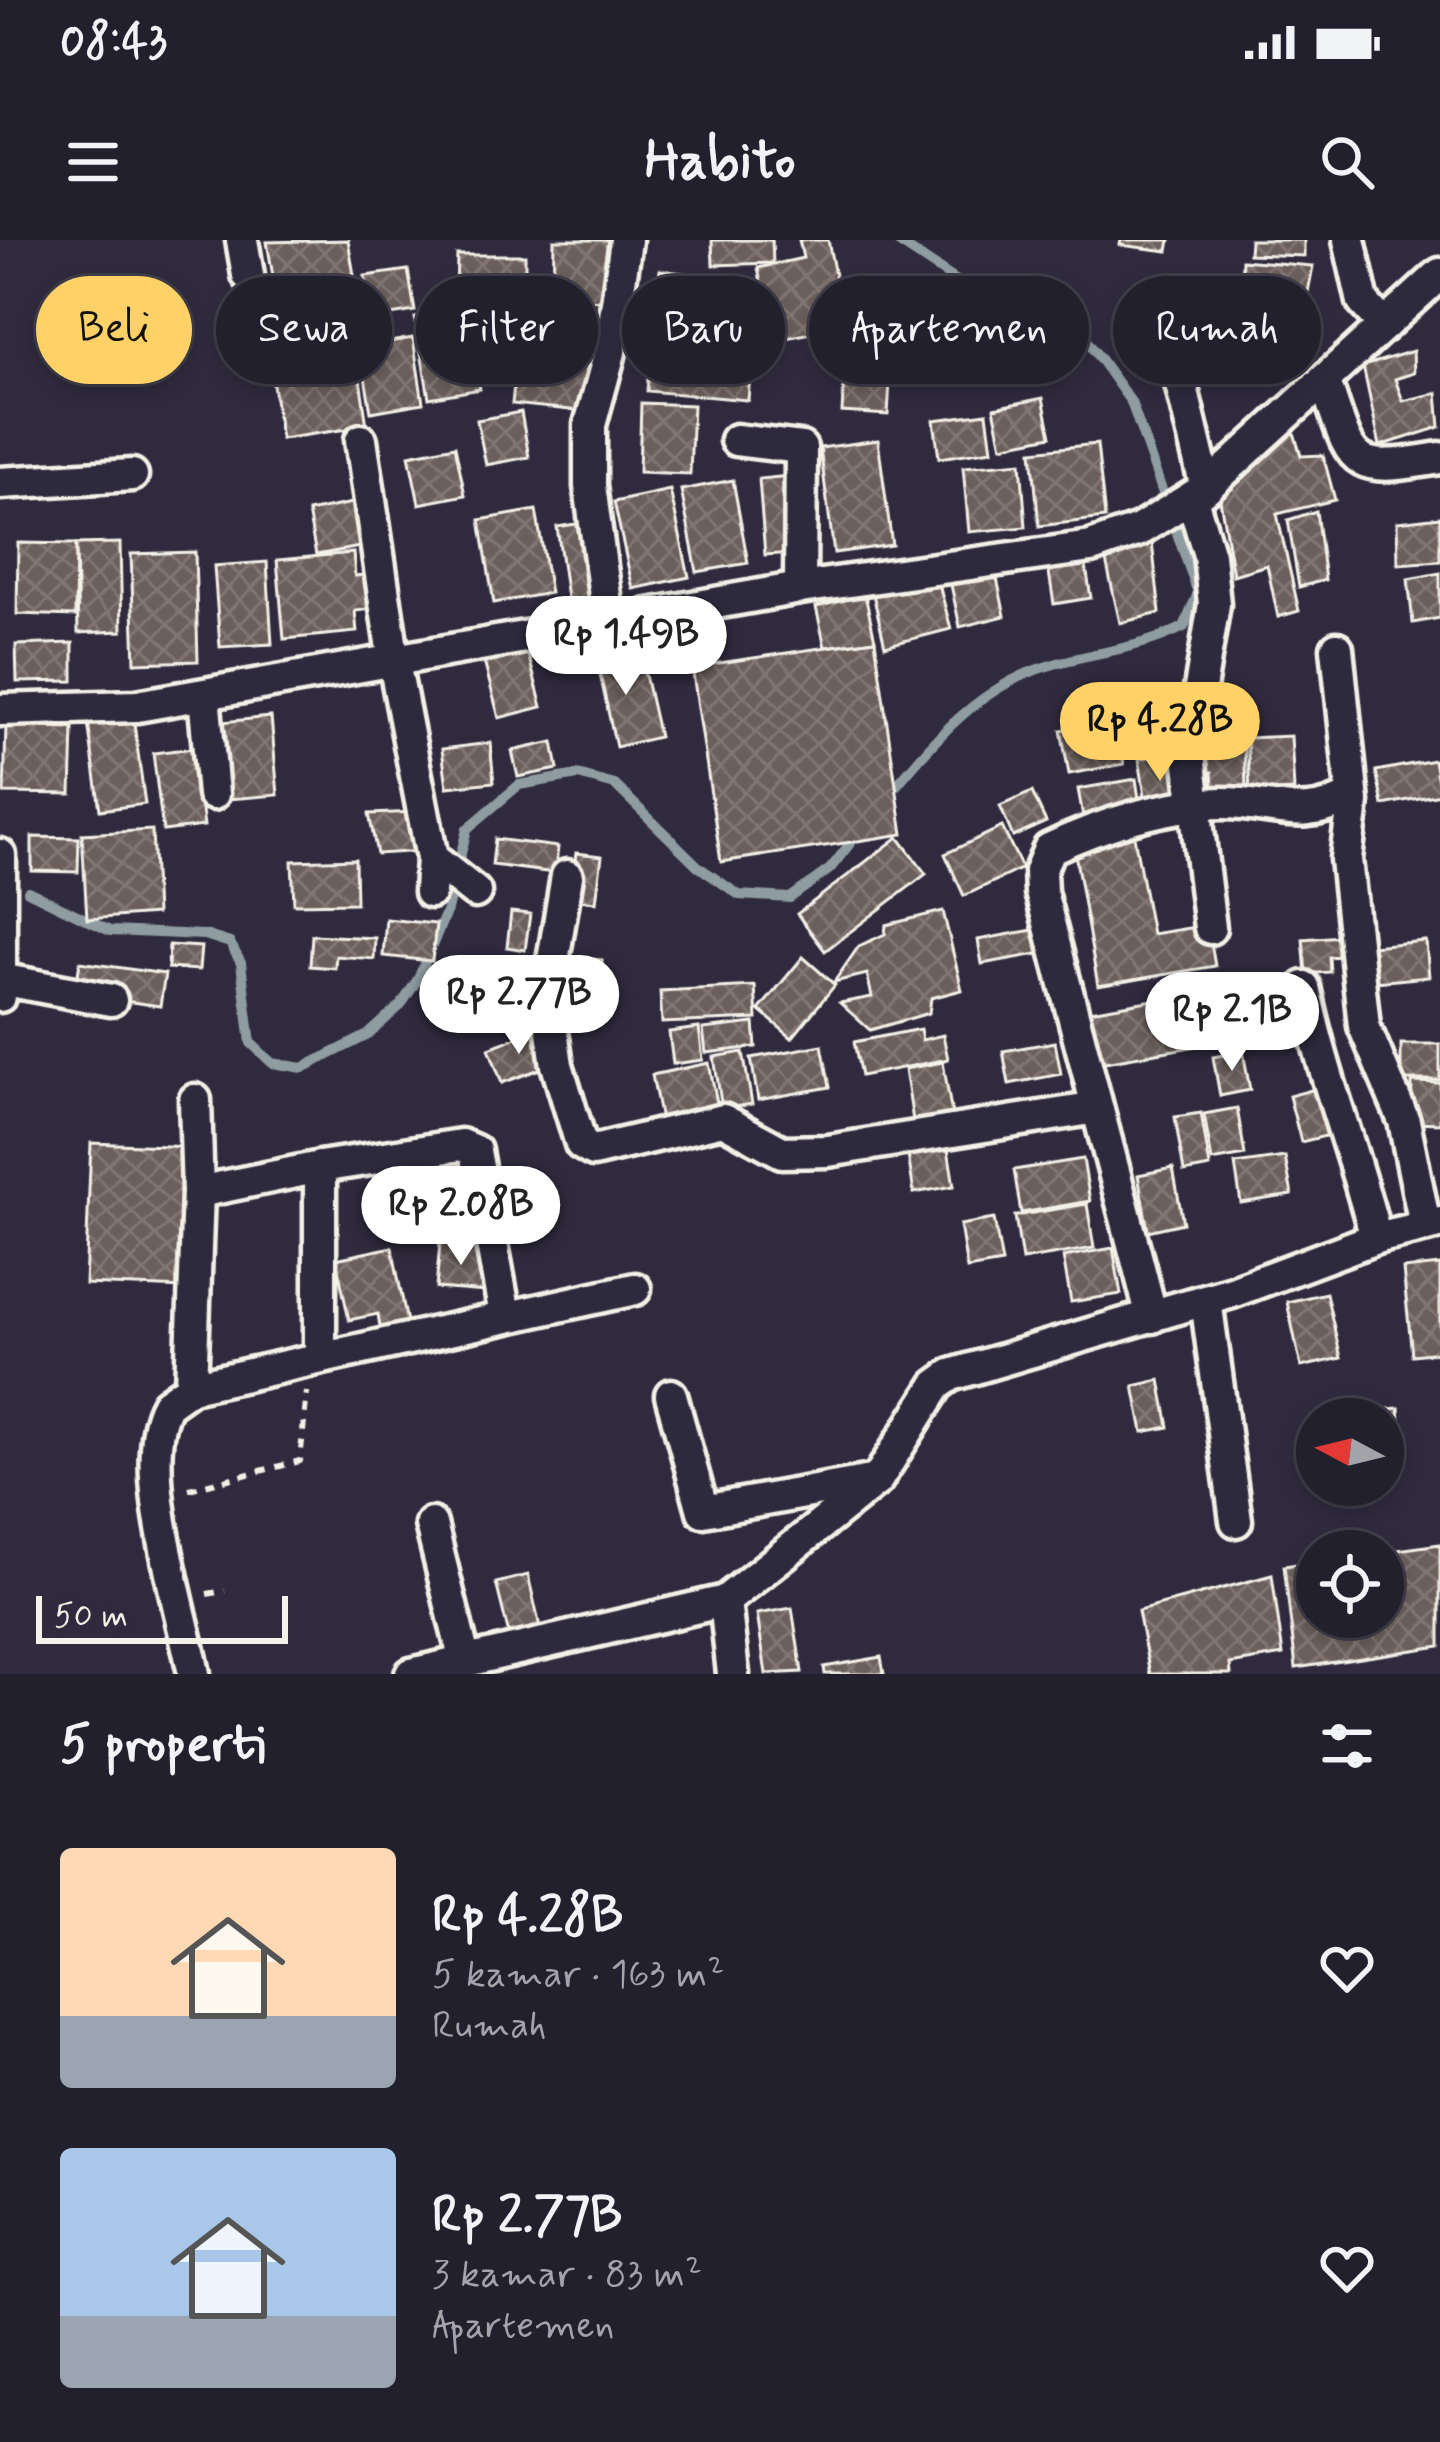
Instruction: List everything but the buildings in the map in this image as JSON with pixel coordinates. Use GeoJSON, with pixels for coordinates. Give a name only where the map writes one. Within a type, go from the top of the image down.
{"type":"FeatureCollection","features":[{"type":"Feature","properties":{"kind":"street"},"geometry":{"type":"LineString","coordinates":[[242,240],[248,275]]}},
{"type":"Feature","properties":{"kind":"street"},"geometry":{"type":"LineString","coordinates":[[609,625],[590,442],[626,273],[626,240]]}},
{"type":"Feature","properties":{"kind":"street"},"geometry":{"type":"LineString","coordinates":[[1349,240],[1374,315]]}},
{"type":"Feature","properties":{"kind":"street"},"geometry":{"type":"LineString","coordinates":[[0,710],[137,706],[800,588],[1091,547],[1139,530],[1194,498],[1325,382],[1374,315],[1440,274]]}},
{"type":"Feature","properties":{"kind":"street"},"geometry":{"type":"LineString","coordinates":[[1325,382],[1348,449],[1360,461],[1378,468],[1440,458]]}},
{"type":"Feature","properties":{"kind":"street"},"geometry":{"type":"LineString","coordinates":[[1179,384],[1194,498],[1210,555],[1214,604],[1191,734],[1210,928]]}},
{"type":"Feature","properties":{"kind":"street"},"geometry":{"type":"LineString","coordinates":[[361,440],[394,662],[448,878]]}},
{"type":"Feature","properties":{"kind":"street"},"geometry":{"type":"LineString","coordinates":[[736,440],[801,448],[800,588]]}},
{"type":"Feature","properties":{"kind":"street"},"geometry":{"type":"LineString","coordinates":[[0,483],[132,475]]}},
{"type":"Feature","properties":{"kind":"street"},"geometry":{"type":"LineString","coordinates":[[411,1674],[724,1601],[877,1480],[937,1385],[951,1376],[1206,1300],[1376,1238],[1433,1224],[1404,1121],[1364,1026],[1346,859],[1352,796],[1336,648]]}},
{"type":"Feature","properties":{"kind":"street"},"geometry":{"type":"LineString","coordinates":[[203,695],[212,794]]}},
{"type":"Feature","properties":{"kind":"street"},"geometry":{"type":"LineString","coordinates":[[1152,1316],[1041,892],[1040,871],[1049,849],[1082,834],[1196,806],[1324,811],[1352,796]]}},
{"type":"Feature","properties":{"kind":"street"},"geometry":{"type":"LineString","coordinates":[[0,855],[0,996]]}},
{"type":"Feature","properties":{"kind":"street"},"geometry":{"type":"LineString","coordinates":[[567,876],[547,998],[557,1065],[581,1144],[593,1151],[723,1120],[782,1152],[828,1151],[1097,1108]]}},
{"type":"Feature","properties":{"kind":"street"},"geometry":{"type":"LineString","coordinates":[[0,980],[111,1000]]}},
{"type":"Feature","properties":{"kind":"street"},"geometry":{"type":"LineString","coordinates":[[1304,987],[1318,1055],[1350,1139],[1376,1238]]}},
{"type":"Feature","properties":{"kind":"street"},"geometry":{"type":"LineString","coordinates":[[190,1387],[198,1192],[195,1100]]}},
{"type":"Feature","properties":{"kind":"street"},"geometry":{"type":"LineString","coordinates":[[198,1192],[461,1145],[475,1151],[505,1315]]}},
{"type":"Feature","properties":{"kind":"street"},"geometry":{"type":"LineString","coordinates":[[320,1167],[320,1358]]}},
{"type":"Feature","properties":{"kind":"street"},"geometry":{"type":"LineString","coordinates":[[194,1674],[156,1498],[154,1455],[161,1415],[190,1387],[635,1289]]}},
{"type":"Feature","properties":{"kind":"street"},"geometry":{"type":"LineString","coordinates":[[1206,1300],[1236,1521]]}},
{"type":"Feature","properties":{"kind":"street"},"geometry":{"type":"LineString","coordinates":[[670,1395],[703,1511],[877,1480]]}},
{"type":"Feature","properties":{"kind":"street"},"geometry":{"type":"LineString","coordinates":[[431,1523],[465,1661]]}},
{"type":"Feature","properties":{"kind":"street"},"geometry":{"type":"LineString","coordinates":[[724,1601],[733,1674]]}},
{"type":"Feature","properties":{"kind":"path"},"geometry":{"type":"LineString","coordinates":[[156,1498],[300,1461],[302,1405],[320,1358]]}},
{"type":"Feature","properties":{"kind":"waterway"},"geometry":{"type":"LineString","coordinates":[[887,797],[935,741],[990,694],[1033,671],[1184,627],[1198,593],[1131,402],[1067,313],[969,289],[895,240]]}},
{"type":"Feature","properties":{"kind":"waterway"},"geometry":{"type":"LineString","coordinates":[[28,891],[110,931],[205,935],[230,943],[241,963],[251,1043],[272,1063],[303,1068],[368,1035],[401,1005],[418,979],[447,910],[467,829],[519,785],[578,775],[615,785],[699,867],[739,895],[790,898],[830,869],[860,831]]}}]}
